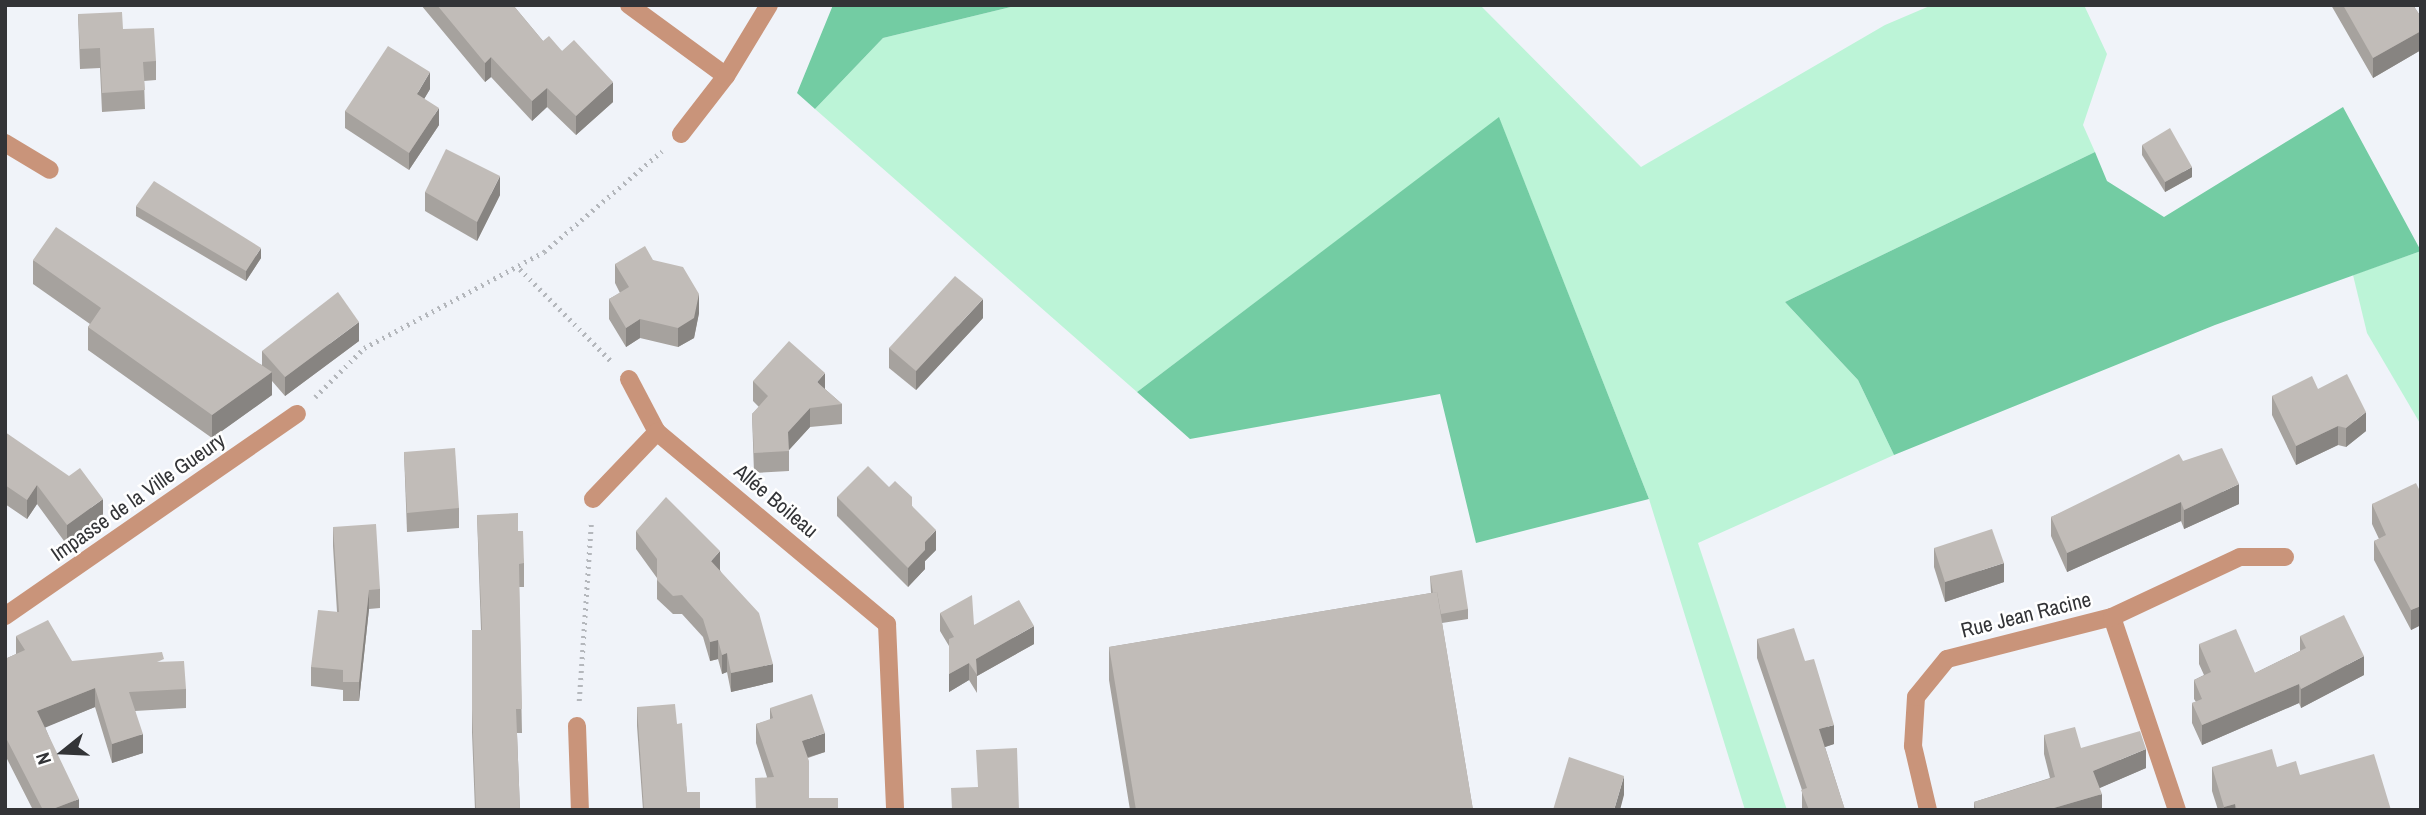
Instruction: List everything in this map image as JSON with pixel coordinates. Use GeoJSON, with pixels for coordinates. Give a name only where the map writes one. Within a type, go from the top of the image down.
{"type":"FeatureCollection","features":[{"type":"Feature","properties":{"kind":"street"},"geometry":{"type":"LineString","coordinates":[[629,5],[726,76]]}},
{"type":"Feature","properties":{"kind":"street"},"geometry":{"type":"LineString","coordinates":[[681,134],[726,76],[769,5]]}},
{"type":"Feature","properties":{"kind":"street"},"geometry":{"type":"LineString","coordinates":[[5,143],[50,170]]}},
{"type":"Feature","properties":{"kind":"street","name":"Allée Boileau"},"geometry":{"type":"LineString","coordinates":[[629,379],[657,432],[887,624],[895,810]]}},
{"type":"Feature","properties":{"kind":"street","name":"Impasse de la Ville Gueury"},"geometry":{"type":"LineString","coordinates":[[5,616],[296,414]]}},
{"type":"Feature","properties":{"kind":"street"},"geometry":{"type":"LineString","coordinates":[[593,499],[657,432]]}},
{"type":"Feature","properties":{"kind":"street","name":"Rue Jean Racine"},"geometry":{"type":"LineString","coordinates":[[1928,810],[1913,746],[1916,697],[1947,659],[2112,617],[2240,557],[2285,557]]}},
{"type":"Feature","properties":{"kind":"street","name":"Rue Jean Racine"},"geometry":{"type":"LineString","coordinates":[[2112,617],[2177,810]]}},
{"type":"Feature","properties":{"kind":"street"},"geometry":{"type":"LineString","coordinates":[[577,726],[580,810]]}},
{"type":"Feature","properties":{"kind":"path"},"geometry":{"type":"LineString","coordinates":[[296,414],[364,348],[520,269],[681,134]]}},
{"type":"Feature","properties":{"kind":"path"},"geometry":{"type":"LineString","coordinates":[[520,269],[629,379]]}},
{"type":"Feature","properties":{"kind":"path"},"geometry":{"type":"LineString","coordinates":[[577,726],[593,499]]}},
{"type":"Feature","properties":{"kind":"green space"},"geometry":{"type":"Polygon","coordinates":[[[833,5],[1019,5],[883,38],[815,109],[797,93],[833,5]]]}},
{"type":"Feature","properties":{"kind":"green space"},"geometry":{"type":"Polygon","coordinates":[[[1019,5],[1480,5],[1641,167],[1885,25],[1932,5],[2084,5],[2107,54],[2083,125],[2095,152],[1785,302],[1858,380],[1894,455],[1698,543],[1787,810],[1745,810],[1649,499],[1499,118],[1137,392],[815,109],[883,38],[1019,5]]]}},
{"type":"Feature","properties":{"kind":"green space"},"geometry":{"type":"Polygon","coordinates":[[[2343,107],[2421,251],[2215,325],[1894,455],[1858,380],[1785,302],[2095,152],[2107,181],[2164,217],[2343,107]]]}},
{"type":"Feature","properties":{"kind":"green space"},"geometry":{"type":"Polygon","coordinates":[[[1499,117],[1649,499],[1476,543],[1440,394],[1190,439],[1137,392],[1499,117]]]}},
{"type":"Feature","properties":{"kind":"green space"},"geometry":{"type":"Polygon","coordinates":[[[2421,251],[2421,425],[2367,333],[2353,275],[2421,251]]]}},
{"type":"Feature","properties":{"kind":"building"},"geometry":{"type":"Polygon","coordinates":[[[437,5],[513,5],[543,41],[549,36],[562,51],[574,40],[613,82],[576,116],[547,88],[532,101],[491,57],[485,63],[437,5]]]}},
{"type":"Feature","properties":{"kind":"building"},"geometry":{"type":"Polygon","coordinates":[[[2343,5],[2413,5],[2421,17],[2421,31],[2373,58],[2343,5]]]}},
{"type":"Feature","properties":{"kind":"building"},"geometry":{"type":"Polygon","coordinates":[[[122,12],[123,29],[154,28],[156,61],[143,62],[145,90],[102,93],[100,48],[80,49],[78,14],[122,12]]]}},
{"type":"Feature","properties":{"kind":"building"},"geometry":{"type":"Polygon","coordinates":[[[388,46],[430,72],[417,94],[439,108],[409,153],[345,111],[388,46]]]}},
{"type":"Feature","properties":{"kind":"building"},"geometry":{"type":"Polygon","coordinates":[[[2170,128],[2192,167],[2165,182],[2142,145],[2170,128]]]}},
{"type":"Feature","properties":{"kind":"building"},"geometry":{"type":"Polygon","coordinates":[[[446,149],[500,176],[477,222],[425,192],[446,149]]]}},
{"type":"Feature","properties":{"kind":"building"},"geometry":{"type":"Polygon","coordinates":[[[154,181],[261,248],[246,271],[136,206],[154,181]]]}},
{"type":"Feature","properties":{"kind":"building"},"geometry":{"type":"Polygon","coordinates":[[[56,227],[272,372],[212,415],[88,327],[101,308],[33,260],[56,227]]]}},
{"type":"Feature","properties":{"kind":"building"},"geometry":{"type":"Polygon","coordinates":[[[645,246],[653,260],[683,267],[699,294],[694,318],[678,328],[640,319],[626,328],[609,299],[629,287],[615,264],[645,246]]]}},
{"type":"Feature","properties":{"kind":"building"},"geometry":{"type":"Polygon","coordinates":[[[955,276],[983,299],[916,371],[889,348],[955,276]]]}},
{"type":"Feature","properties":{"kind":"building"},"geometry":{"type":"Polygon","coordinates":[[[338,292],[359,322],[285,377],[262,351],[338,292]]]}},
{"type":"Feature","properties":{"kind":"building"},"geometry":{"type":"Polygon","coordinates":[[[789,341],[825,373],[817,382],[842,404],[810,408],[788,432],[789,451],[754,453],[752,414],[768,396],[753,381],[789,341]]]}},
{"type":"Feature","properties":{"kind":"building"},"geometry":{"type":"Polygon","coordinates":[[[2347,374],[2366,412],[2346,428],[2338,426],[2296,446],[2272,396],[2312,376],[2318,389],[2347,374]]]}},
{"type":"Feature","properties":{"kind":"building"},"geometry":{"type":"Polygon","coordinates":[[[5,432],[69,476],[80,468],[103,499],[67,525],[37,485],[27,500],[5,485],[5,432]]]}},
{"type":"Feature","properties":{"kind":"building"},"geometry":{"type":"Polygon","coordinates":[[[455,448],[459,508],[407,513],[404,452],[455,448]]]}},
{"type":"Feature","properties":{"kind":"building"},"geometry":{"type":"Polygon","coordinates":[[[2222,448],[2239,484],[2184,510],[2181,502],[2067,553],[2051,517],[2179,454],[2183,461],[2222,448]]]}},
{"type":"Feature","properties":{"kind":"building"},"geometry":{"type":"Polygon","coordinates":[[[868,466],[889,487],[895,481],[912,497],[912,506],[936,530],[925,542],[925,550],[908,568],[837,497],[868,466]]]}},
{"type":"Feature","properties":{"kind":"building"},"geometry":{"type":"Polygon","coordinates":[[[2416,483],[2421,493],[2421,606],[2411,610],[2374,541],[2386,535],[2372,504],[2416,483]]]}},
{"type":"Feature","properties":{"kind":"building"},"geometry":{"type":"Polygon","coordinates":[[[666,497],[720,551],[711,561],[759,613],[773,664],[731,673],[727,653],[722,655],[718,640],[710,642],[703,619],[682,595],[673,596],[657,580],[657,559],[636,531],[666,497]]]}},
{"type":"Feature","properties":{"kind":"building"},"geometry":{"type":"Polygon","coordinates":[[[518,513],[518,531],[523,531],[524,563],[519,564],[522,709],[516,709],[520,810],[476,810],[472,630],[482,630],[477,515],[518,513]]]}},
{"type":"Feature","properties":{"kind":"building"},"geometry":{"type":"Polygon","coordinates":[[[376,524],[380,589],[369,590],[359,682],[343,682],[343,670],[311,667],[318,610],[339,612],[333,527],[376,524]]]}},
{"type":"Feature","properties":{"kind":"building"},"geometry":{"type":"Polygon","coordinates":[[[1992,529],[2004,563],[1945,582],[1934,548],[1992,529]]]}},
{"type":"Feature","properties":{"kind":"building"},"geometry":{"type":"Polygon","coordinates":[[[1462,570],[1468,609],[1441,614],[1437,592],[1433,593],[1430,576],[1462,570]]]}},
{"type":"Feature","properties":{"kind":"building"},"geometry":{"type":"Polygon","coordinates":[[[1437,592],[1473,810],[1136,810],[1109,647],[1437,592]]]}},
{"type":"Feature","properties":{"kind":"building"},"geometry":{"type":"Polygon","coordinates":[[[972,595],[974,625],[1019,600],[1034,626],[976,659],[977,675],[969,663],[949,674],[949,639],[954,637],[940,613],[972,595]]]}},
{"type":"Feature","properties":{"kind":"building"},"geometry":{"type":"Polygon","coordinates":[[[2344,615],[2364,656],[2301,689],[2299,684],[2202,725],[2192,703],[2202,699],[2194,680],[2211,672],[2199,644],[2236,629],[2255,673],[2306,648],[2300,636],[2344,615]]]}},
{"type":"Feature","properties":{"kind":"building"},"geometry":{"type":"Polygon","coordinates":[[[48,620],[72,661],[162,652],[164,659],[157,662],[184,661],[186,689],[129,692],[143,734],[112,744],[95,688],[37,711],[79,799],[43,810],[5,736],[5,659],[25,650],[16,636],[48,620]]]}},
{"type":"Feature","properties":{"kind":"building"},"geometry":{"type":"Polygon","coordinates":[[[1794,628],[1805,661],[1814,659],[1834,725],[1819,729],[1845,810],[1809,810],[1801,790],[1807,788],[1757,639],[1794,628]]]}},
{"type":"Feature","properties":{"kind":"building"},"geometry":{"type":"Polygon","coordinates":[[[812,694],[825,733],[802,741],[809,761],[809,798],[838,798],[838,810],[756,810],[755,778],[774,777],[756,724],[773,718],[770,708],[812,694]]]}},
{"type":"Feature","properties":{"kind":"building"},"geometry":{"type":"Polygon","coordinates":[[[675,704],[677,724],[682,723],[687,792],[700,792],[700,810],[644,810],[637,707],[675,704]]]}},
{"type":"Feature","properties":{"kind":"building"},"geometry":{"type":"Polygon","coordinates":[[[2075,727],[2081,748],[2140,731],[2146,749],[2093,771],[2102,794],[2047,810],[1976,810],[1974,802],[2055,777],[2044,735],[2075,727]]]}},
{"type":"Feature","properties":{"kind":"building"},"geometry":{"type":"Polygon","coordinates":[[[1017,748],[1019,810],[952,810],[951,788],[978,787],[976,750],[1017,748]]]}},
{"type":"Feature","properties":{"kind":"building"},"geometry":{"type":"Polygon","coordinates":[[[2272,749],[2277,767],[2296,761],[2300,775],[2374,754],[2391,810],[2237,810],[2235,804],[2224,807],[2212,767],[2272,749]]]}},
{"type":"Feature","properties":{"kind":"building"},"geometry":{"type":"Polygon","coordinates":[[[1569,757],[1624,776],[1614,810],[1553,810],[1569,757]]]}}]}
